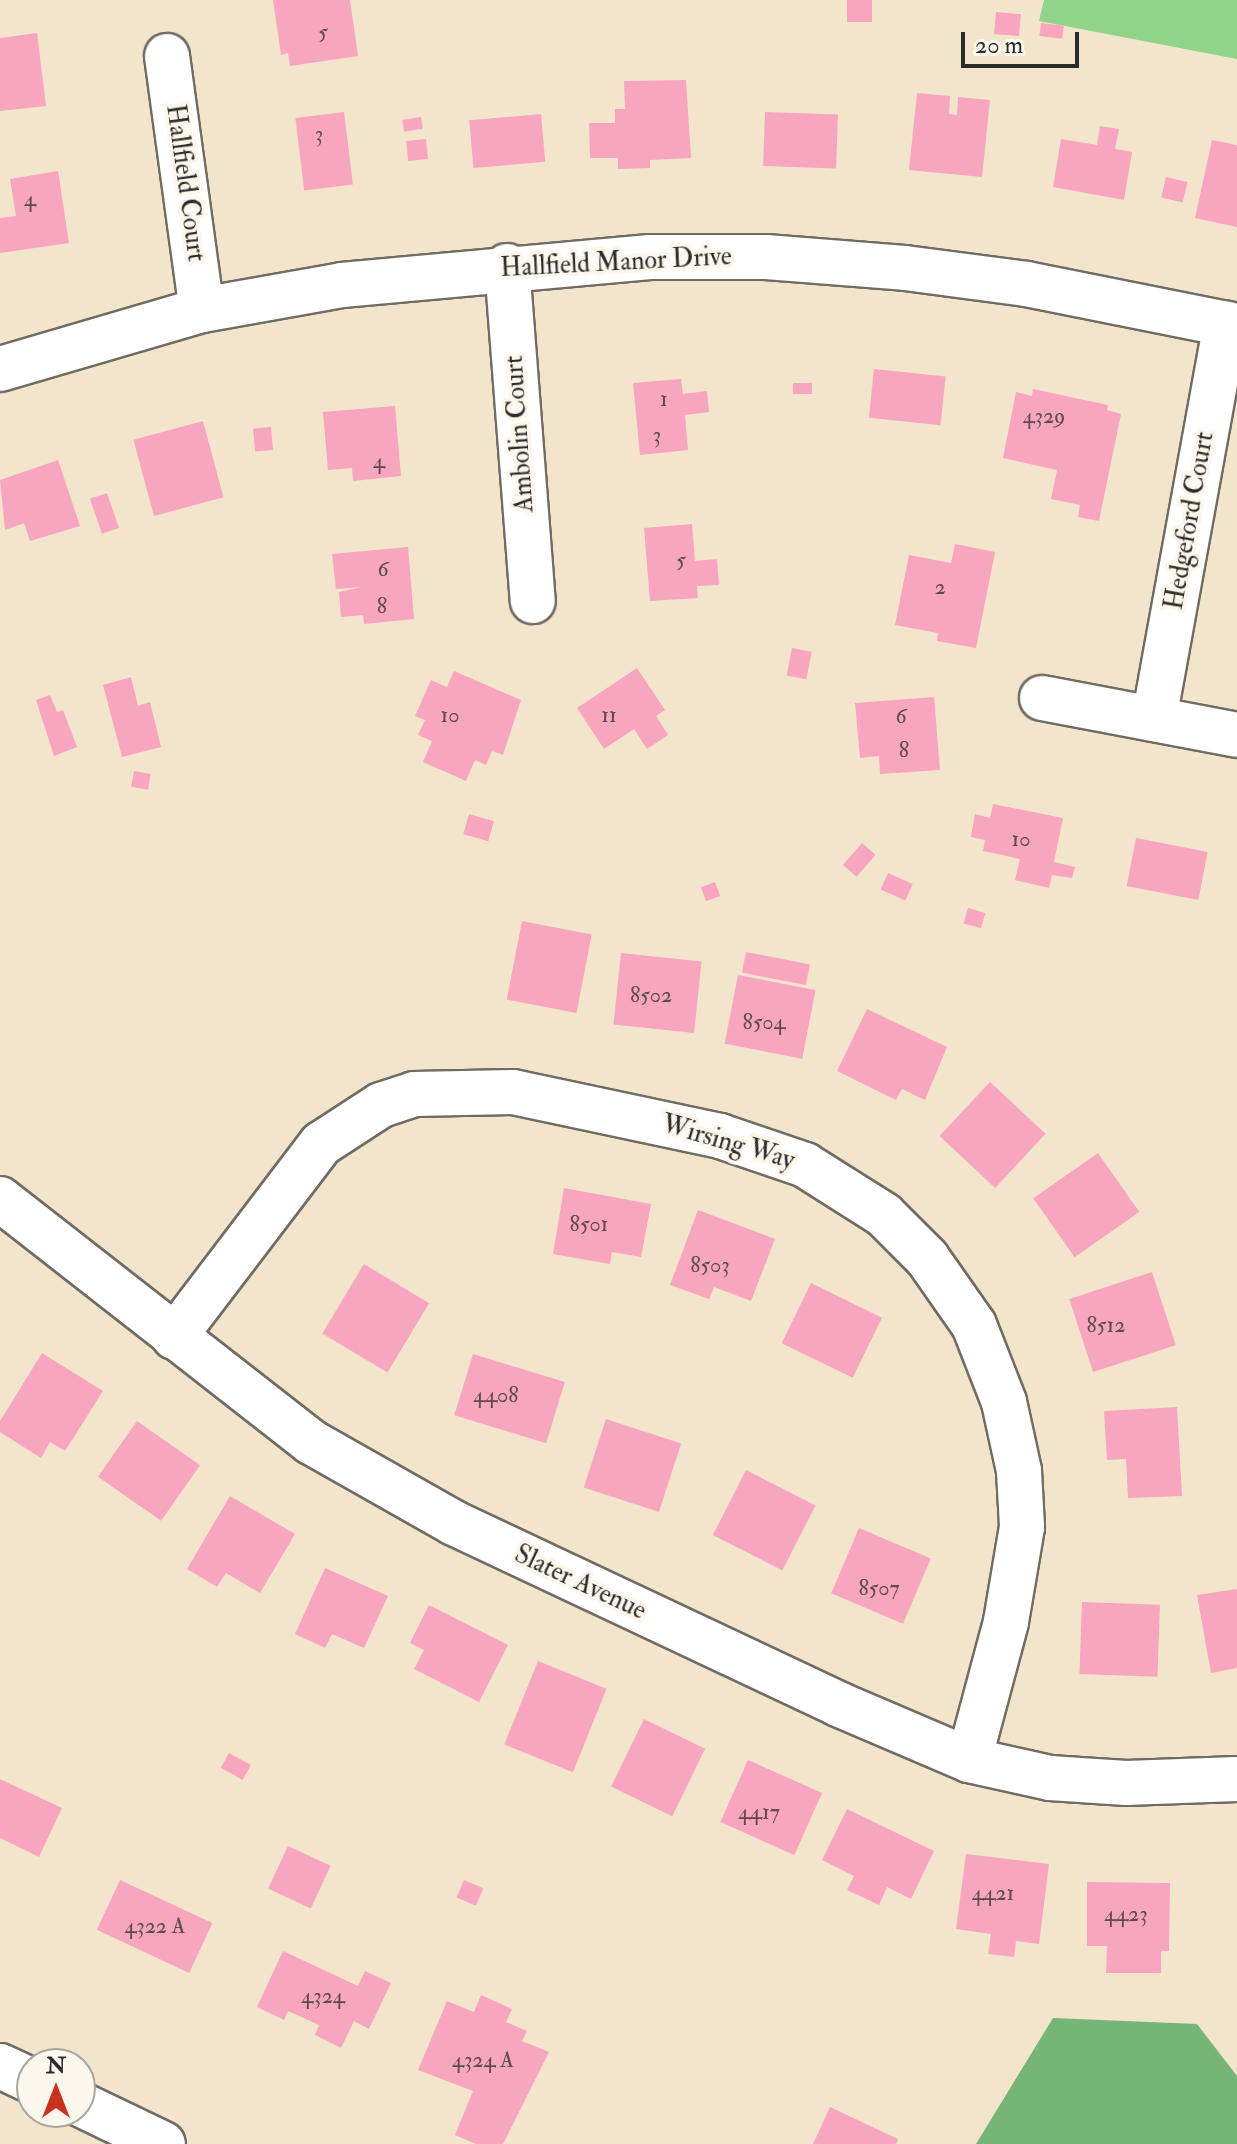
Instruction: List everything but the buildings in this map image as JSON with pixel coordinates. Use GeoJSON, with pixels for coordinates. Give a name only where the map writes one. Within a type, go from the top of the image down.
{"type":"FeatureCollection","features":[{"type":"Feature","properties":{"kind":"street","name":"Hallfield Court"},"geometry":{"type":"LineString","coordinates":[[167,56],[202,310]]}},
{"type":"Feature","properties":{"kind":"street","name":"Hallfield Manor Drive"},"geometry":{"type":"LineString","coordinates":[[0,369],[202,310],[342,285],[507,266],[679,257],[905,268],[1026,284],[1231,325]]}},
{"type":"Feature","properties":{"kind":"street","name":"Ambolin Court"},"geometry":{"type":"LineString","coordinates":[[507,266],[533,601]]}},
{"type":"Feature","properties":{"kind":"street","name":"Hedgeford Court"},"geometry":{"type":"LineString","coordinates":[[1154,719],[1231,325]]}},
{"type":"Feature","properties":{"kind":"street"},"geometry":{"type":"LineString","coordinates":[[1042,698],[1237,735]]}},
{"type":"Feature","properties":{"kind":"street","name":"Wirsing Way"},"geometry":{"type":"LineString","coordinates":[[174,1337],[321,1144],[381,1105],[414,1094],[513,1092],[720,1136],[805,1165],[884,1215],[927,1258],[974,1325],[1004,1402],[1019,1471],[1022,1527],[1006,1622],[969,1760]]}},
{"type":"Feature","properties":{"kind":"street","name":"Slater Avenue"},"geometry":{"type":"LineString","coordinates":[[0,1199],[311,1442],[454,1523],[838,1704],[969,1760],[1050,1778],[1126,1783],[1237,1779]]}},
{"type":"Feature","properties":{"kind":"street"},"geometry":{"type":"LineString","coordinates":[[96,2112],[163,2144]]}},
{"type":"Feature","properties":{"kind":"green space"},"geometry":{"type":"Polygon","coordinates":[[[1044,0],[1237,0],[1237,59],[1039,21],[1044,0]]]}},
{"type":"Feature","properties":{"kind":"green space"},"geometry":{"type":"Polygon","coordinates":[[[1053,2018],[1197,2024],[1237,2076],[1237,2144],[976,2144],[1053,2018]]]}}]}
